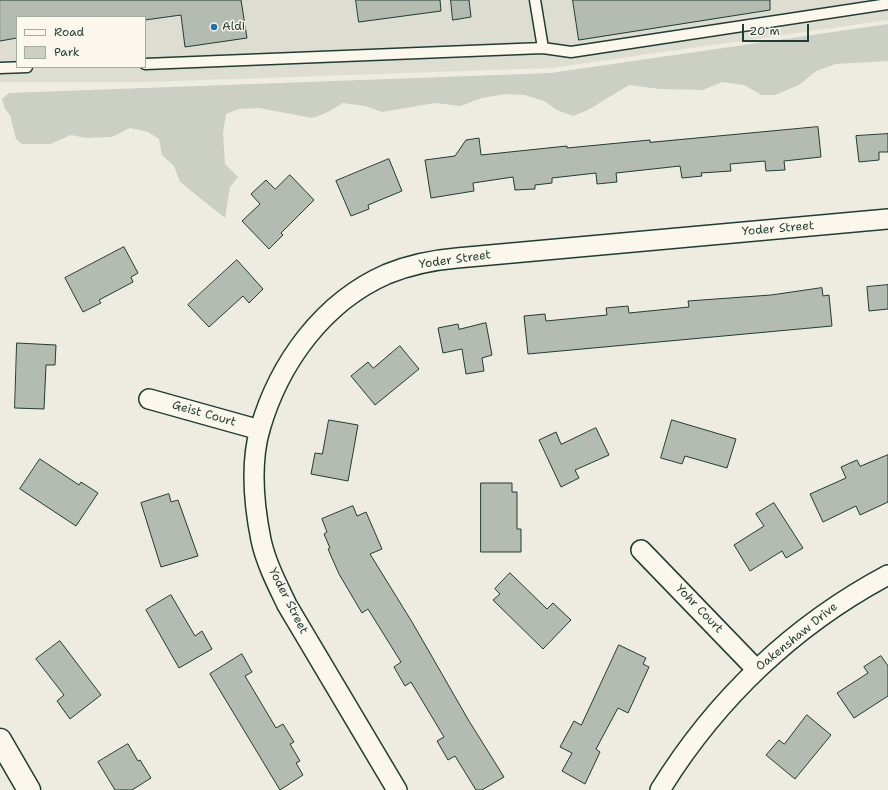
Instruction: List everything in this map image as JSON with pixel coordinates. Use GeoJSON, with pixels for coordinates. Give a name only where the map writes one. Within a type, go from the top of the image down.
{"type":"FeatureCollection","features":[{"type":"Feature","properties":{"kind":"street","name":"Yoder Street"},"geometry":{"type":"LineString","coordinates":[[397,790],[287,605],[268,563],[257,519],[254,486],[255,458],[260,430],[268,406],[285,369],[304,340],[316,326],[348,296],[372,282],[403,268],[432,261],[888,220]]}},
{"type":"Feature","properties":{"kind":"street","name":"Geist Court"},"geometry":{"type":"LineString","coordinates":[[149,399],[260,430]]}},
{"type":"Feature","properties":{"kind":"street","name":"Yohr Court"},"geometry":{"type":"LineString","coordinates":[[641,550],[756,669]]}},
{"type":"Feature","properties":{"kind":"street","name":"Oakenshaw Drive"},"geometry":{"type":"LineString","coordinates":[[660,790],[712,717],[756,669],[823,614],[847,598],[888,575]]}},
{"type":"Feature","properties":{"kind":"street"},"geometry":{"type":"LineString","coordinates":[[0,740],[29,790]]}},
{"type":"Feature","properties":{"kind":"lane"},"geometry":{"type":"LineString","coordinates":[[535,0],[542,48]]}},
{"type":"Feature","properties":{"kind":"lane"},"geometry":{"type":"LineString","coordinates":[[146,64],[542,48],[571,52],[888,4]]}},
{"type":"Feature","properties":{"kind":"lane"},"geometry":{"type":"LineString","coordinates":[[0,68],[16,67]]}},
{"type":"Feature","properties":{"kind":"shaded area"},"geometry":{"type":"Polygon","coordinates":[[[0,0],[888,0],[888,20],[551,68],[147,82],[0,82],[0,0]]]}},
{"type":"Feature","properties":{"kind":"green space"},"geometry":{"type":"Polygon","coordinates":[[[888,24],[888,61],[836,64],[816,71],[799,85],[775,95],[762,95],[744,85],[722,82],[703,90],[660,89],[629,85],[588,110],[573,116],[557,110],[544,101],[525,95],[506,94],[482,98],[460,106],[435,103],[382,112],[365,106],[343,103],[326,113],[312,118],[259,108],[239,109],[226,114],[223,133],[225,164],[238,177],[230,187],[225,218],[180,182],[174,166],[162,155],[159,139],[148,132],[130,128],[112,137],[86,138],[71,135],[50,144],[22,144],[16,139],[10,115],[5,109],[2,99],[9,93],[551,73],[888,24]]]}},
{"type":"Feature","properties":{"kind":"building"},"geometry":{"type":"Polygon","coordinates":[[[0,0],[241,0],[247,38],[185,47],[181,15],[146,20],[146,16],[16,16],[16,38],[0,41],[0,0]]]}},
{"type":"Feature","properties":{"kind":"building"},"geometry":{"type":"Polygon","coordinates":[[[356,0],[440,0],[441,11],[359,22],[356,0]]]}},
{"type":"Feature","properties":{"kind":"building"},"geometry":{"type":"Polygon","coordinates":[[[451,0],[469,0],[471,17],[453,20],[451,0]]]}},
{"type":"Feature","properties":{"kind":"building"},"geometry":{"type":"Polygon","coordinates":[[[573,0],[770,0],[770,10],[579,40],[573,0]]]}},
{"type":"Feature","properties":{"kind":"building"},"geometry":{"type":"Polygon","coordinates":[[[818,127],[821,157],[784,161],[785,170],[766,171],[765,161],[730,164],[731,171],[701,173],[702,176],[682,178],[680,166],[616,173],[617,182],[597,184],[596,173],[552,178],[552,183],[535,185],[535,189],[515,190],[513,177],[473,183],[474,191],[431,198],[425,160],[455,156],[466,140],[479,138],[481,155],[567,146],[567,148],[650,140],[650,142],[818,127]]]}},
{"type":"Feature","properties":{"kind":"building"},"geometry":{"type":"Polygon","coordinates":[[[888,134],[888,152],[879,152],[879,160],[859,162],[856,136],[888,134]]]}},
{"type":"Feature","properties":{"kind":"building"},"geometry":{"type":"Polygon","coordinates":[[[389,159],[402,191],[368,205],[369,209],[351,216],[336,181],[389,159]]]}},
{"type":"Feature","properties":{"kind":"building"},"geometry":{"type":"Polygon","coordinates":[[[290,175],[314,200],[281,233],[283,235],[269,249],[242,221],[260,204],[251,194],[266,180],[275,189],[290,175]]]}},
{"type":"Feature","properties":{"kind":"building"},"geometry":{"type":"Polygon","coordinates":[[[124,247],[138,273],[131,277],[133,282],[99,300],[101,303],[83,312],[65,278],[124,247]]]}},
{"type":"Feature","properties":{"kind":"building"},"geometry":{"type":"Polygon","coordinates":[[[237,260],[263,289],[249,303],[243,296],[209,327],[188,305],[237,260]]]}},
{"type":"Feature","properties":{"kind":"building"},"geometry":{"type":"Polygon","coordinates":[[[888,285],[888,309],[869,311],[867,287],[888,285]]]}},
{"type":"Feature","properties":{"kind":"building"},"geometry":{"type":"Polygon","coordinates":[[[822,288],[823,296],[829,295],[832,326],[528,354],[524,316],[545,314],[546,321],[607,315],[606,308],[628,306],[629,313],[689,307],[688,301],[771,295],[822,288]]]}},
{"type":"Feature","properties":{"kind":"building"},"geometry":{"type":"Polygon","coordinates":[[[486,323],[492,355],[482,358],[484,371],[466,374],[462,349],[443,353],[438,328],[458,324],[459,329],[486,323]]]}},
{"type":"Feature","properties":{"kind":"building"},"geometry":{"type":"Polygon","coordinates":[[[17,343],[56,345],[55,365],[46,365],[44,409],[15,408],[17,343]]]}},
{"type":"Feature","properties":{"kind":"building"},"geometry":{"type":"Polygon","coordinates":[[[400,346],[419,369],[375,405],[351,376],[368,362],[373,368],[400,346]]]}},
{"type":"Feature","properties":{"kind":"building"},"geometry":{"type":"Polygon","coordinates":[[[329,420],[358,425],[348,481],[311,474],[315,453],[322,454],[329,420]]]}},
{"type":"Feature","properties":{"kind":"building"},"geometry":{"type":"Polygon","coordinates":[[[672,420],[736,439],[727,468],[685,456],[682,464],[661,458],[672,420]]]}},
{"type":"Feature","properties":{"kind":"building"},"geometry":{"type":"Polygon","coordinates":[[[596,428],[609,455],[575,470],[579,478],[561,487],[539,440],[556,432],[561,444],[596,428]]]}},
{"type":"Feature","properties":{"kind":"building"},"geometry":{"type":"Polygon","coordinates":[[[888,455],[888,502],[860,515],[856,506],[823,522],[810,494],[846,478],[841,467],[857,460],[860,466],[888,455]]]}},
{"type":"Feature","properties":{"kind":"building"},"geometry":{"type":"Polygon","coordinates":[[[40,459],[79,485],[81,482],[98,493],[76,526],[20,489],[40,459]]]}},
{"type":"Feature","properties":{"kind":"building"},"geometry":{"type":"Polygon","coordinates":[[[481,483],[512,483],[512,492],[517,492],[517,529],[521,529],[521,552],[481,552],[481,483]]]}},
{"type":"Feature","properties":{"kind":"building"},"geometry":{"type":"Polygon","coordinates":[[[169,494],[171,502],[178,500],[198,556],[161,567],[141,503],[169,494]]]}},
{"type":"Feature","properties":{"kind":"building"},"geometry":{"type":"Polygon","coordinates":[[[774,503],[803,548],[786,558],[782,551],[750,571],[734,545],[764,526],[756,514],[774,503]]]}},
{"type":"Feature","properties":{"kind":"building"},"geometry":{"type":"Polygon","coordinates":[[[353,506],[357,516],[366,512],[382,549],[370,554],[504,777],[482,790],[476,790],[455,756],[448,760],[437,741],[444,737],[411,682],[405,686],[394,667],[401,662],[368,609],[362,613],[339,574],[328,549],[330,548],[324,534],[327,532],[322,519],[353,506]]]}},
{"type":"Feature","properties":{"kind":"building"},"geometry":{"type":"Polygon","coordinates":[[[510,573],[547,609],[553,603],[571,620],[543,649],[493,600],[500,594],[495,589],[510,573]]]}},
{"type":"Feature","properties":{"kind":"building"},"geometry":{"type":"Polygon","coordinates":[[[171,595],[195,636],[202,631],[212,649],[179,668],[146,610],[171,595]]]}},
{"type":"Feature","properties":{"kind":"building"},"geometry":{"type":"Polygon","coordinates":[[[60,641],[101,695],[70,719],[57,701],[64,695],[36,659],[60,641]]]}},
{"type":"Feature","properties":{"kind":"building"},"geometry":{"type":"Polygon","coordinates":[[[619,645],[646,658],[643,664],[649,667],[628,713],[618,708],[596,749],[600,752],[585,784],[562,771],[572,753],[560,747],[574,721],[581,725],[619,645]]]}},
{"type":"Feature","properties":{"kind":"building"},"geometry":{"type":"Polygon","coordinates":[[[242,654],[252,672],[245,676],[276,728],[283,724],[294,742],[290,744],[300,761],[296,763],[303,775],[280,790],[210,674],[242,654]]]}},
{"type":"Feature","properties":{"kind":"building"},"geometry":{"type":"Polygon","coordinates":[[[881,656],[888,666],[888,696],[854,718],[837,693],[868,673],[864,667],[881,656]]]}},
{"type":"Feature","properties":{"kind":"building"},"geometry":{"type":"Polygon","coordinates":[[[807,715],[831,735],[795,779],[766,755],[779,740],[784,744],[807,715]]]}},
{"type":"Feature","properties":{"kind":"building"},"geometry":{"type":"Polygon","coordinates":[[[128,744],[138,761],[140,760],[151,778],[132,790],[115,790],[98,762],[128,744]]]}},
{"type":"Feature","properties":{"kind":"place","name":"Aldi"},"geometry":{"type":"Point","coordinates":[214,27]}}]}
